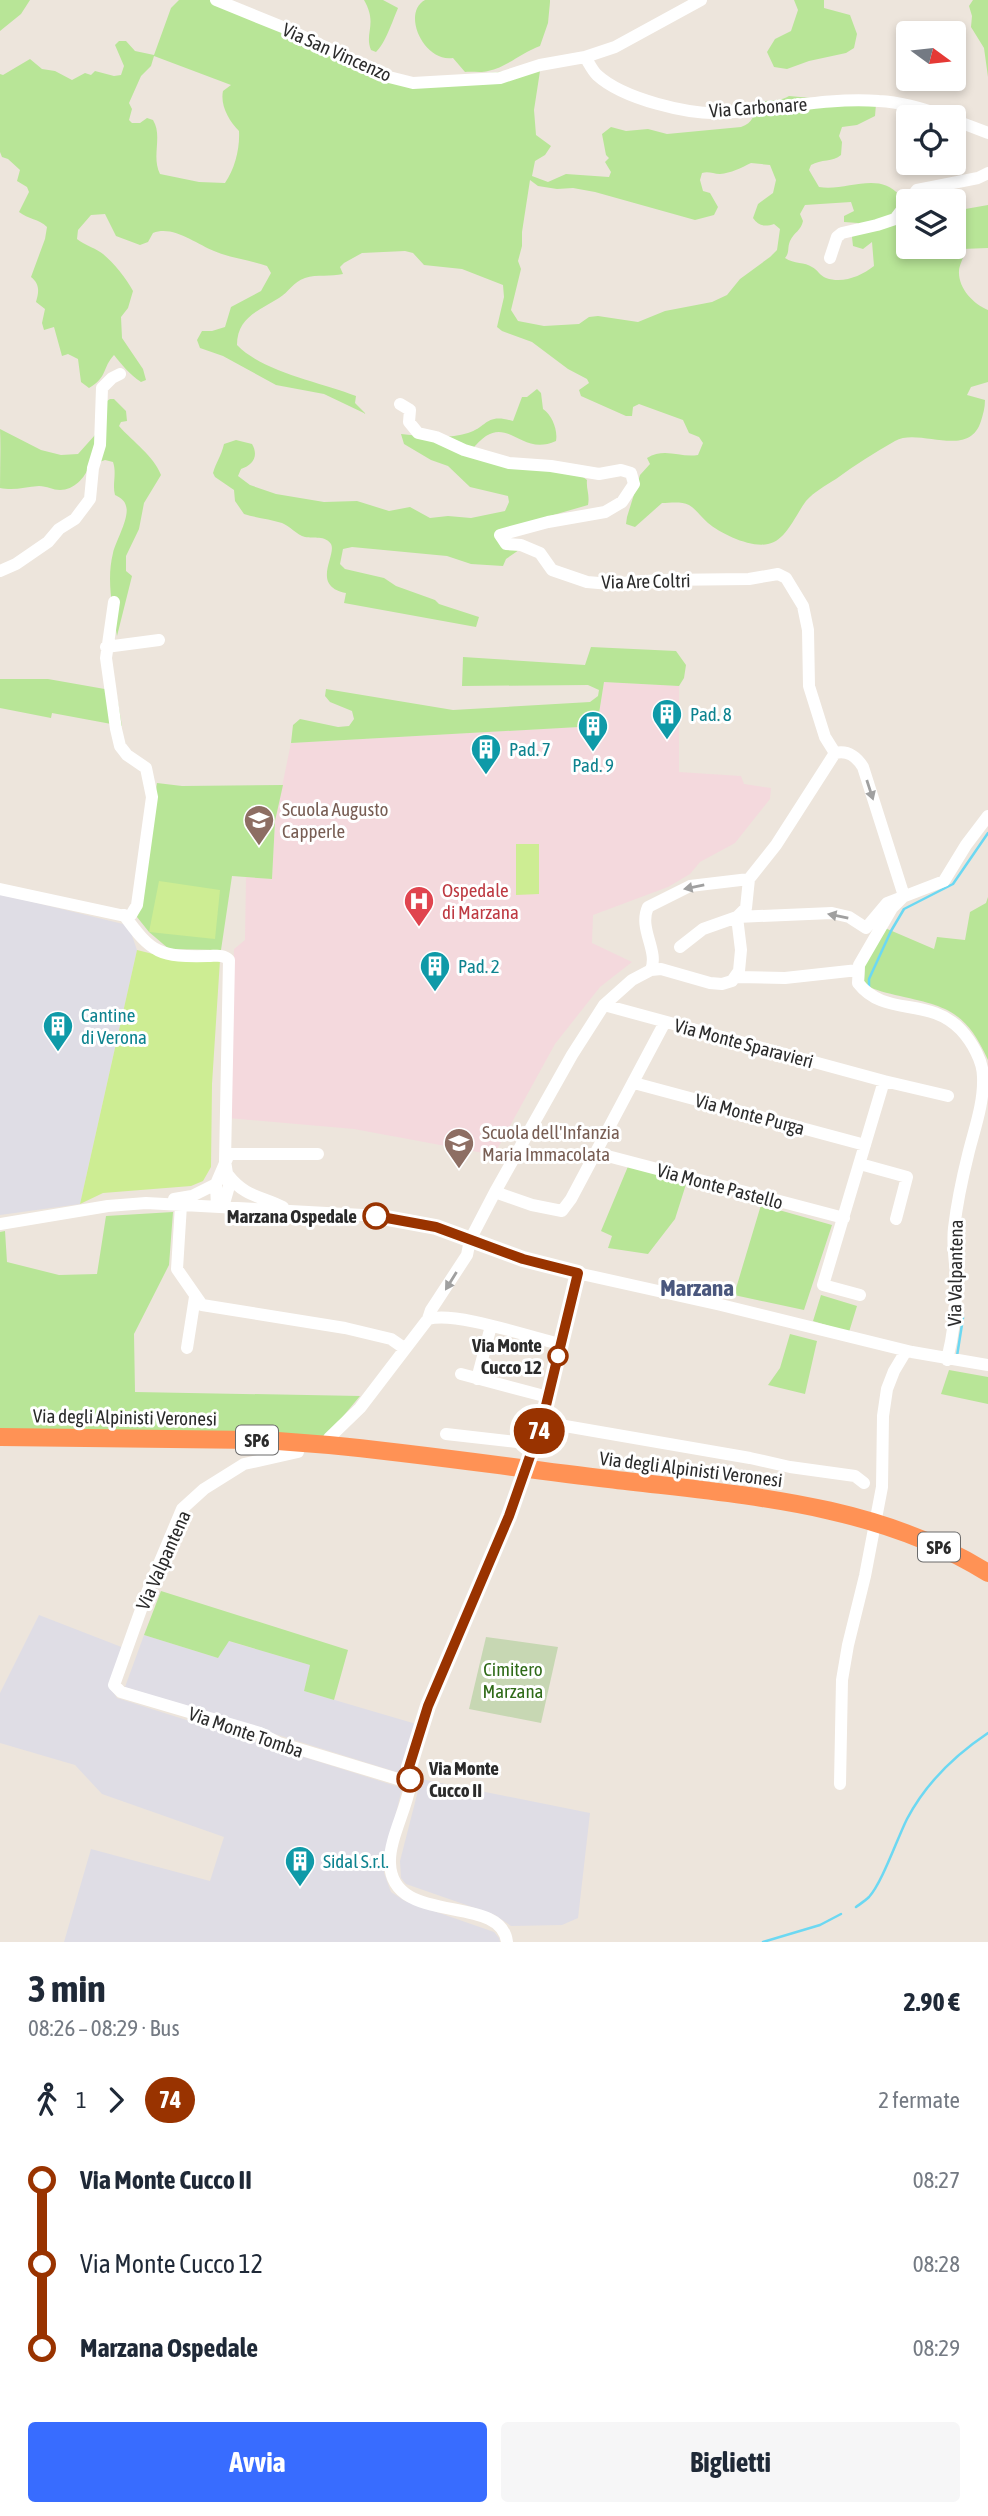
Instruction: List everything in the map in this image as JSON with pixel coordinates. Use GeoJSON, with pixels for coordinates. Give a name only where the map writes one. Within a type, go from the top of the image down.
{"type":"FeatureCollection","features":[{"type":"Feature","properties":{"kind":"highway","name":"Via degli Alpinisti Veronesi"},"geometry":{"type":"LineString","coordinates":[[0,1437],[265,1440],[399,1452],[785,1502],[867,1520],[926,1541],[988,1573]]}},
{"type":"Feature","properties":{"kind":"street","name":"Via San Vincenzo"},"geometry":{"type":"LineString","coordinates":[[216,0],[285,28],[385,76],[413,83],[500,78],[540,65],[585,57],[615,47],[701,0]]}},
{"type":"Feature","properties":{"kind":"street","name":"Via Carbonare"},"geometry":{"type":"LineString","coordinates":[[585,57],[597,75],[631,96],[673,108],[721,113],[780,106],[879,101],[904,105]]}},
{"type":"Feature","properties":{"kind":"street"},"geometry":{"type":"LineString","coordinates":[[966,125],[988,133]]}},
{"type":"Feature","properties":{"kind":"street"},"geometry":{"type":"LineString","coordinates":[[830,258],[837,237],[842,233],[895,219],[917,190],[978,178],[988,173]]}},
{"type":"Feature","properties":{"kind":"street"},"geometry":{"type":"LineString","coordinates":[[0,571],[16,564],[48,542],[59,529],[75,519],[90,499],[93,468],[100,445],[102,388],[120,374]]}},
{"type":"Feature","properties":{"kind":"street","name":"Via Are Coltri"},"geometry":{"type":"LineString","coordinates":[[400,404],[410,410],[409,422],[418,433],[464,450],[509,463],[551,466],[599,474],[621,470],[631,473],[634,484],[622,502],[605,512],[548,522],[500,535],[506,544],[521,545],[540,554],[552,570],[587,582],[610,584],[659,580],[749,579],[778,574],[786,578],[803,606],[808,630],[809,686],[825,737],[835,753]]}},
{"type":"Feature","properties":{"kind":"street"},"geometry":{"type":"LineString","coordinates":[[0,889],[124,915],[131,915],[137,905],[152,797],[146,768],[127,755],[120,746],[108,680],[106,647],[114,602]]}},
{"type":"Feature","properties":{"kind":"street"},"geometry":{"type":"LineString","coordinates":[[106,647],[159,640]]}},
{"type":"Feature","properties":{"kind":"street"},"geometry":{"type":"LineString","coordinates":[[736,977],[741,950],[737,918],[746,908],[749,879],[776,845],[835,753],[845,752],[857,758],[863,767],[904,896]]}},
{"type":"Feature","properties":{"kind":"street"},"geometry":{"type":"LineString","coordinates":[[680,947],[703,929],[737,918],[832,913],[849,917],[866,928],[887,903],[944,881],[965,845],[988,816]]}},
{"type":"Feature","properties":{"kind":"street"},"geometry":{"type":"LineString","coordinates":[[651,970],[654,957],[647,936],[646,912],[653,904],[690,886],[749,879]]}},
{"type":"Feature","properties":{"kind":"street"},"geometry":{"type":"LineString","coordinates":[[329,1438],[360,1408],[428,1319],[431,1310],[467,1255],[470,1240],[495,1192],[572,1055],[604,1005],[632,980],[651,970],[661,969],[710,983],[727,983],[736,977],[806,977],[858,970],[892,908],[904,896]]}},
{"type":"Feature","properties":{"kind":"street"},"geometry":{"type":"LineString","coordinates":[[124,915],[145,944],[163,953],[179,956],[222,956],[229,960],[225,1161],[228,1194],[220,1207]]}},
{"type":"Feature","properties":{"kind":"street","name":"Via Valpantena"},"geometry":{"type":"LineString","coordinates":[[858,970],[858,983],[867,995],[888,1003],[928,1009],[947,1017],[962,1031],[974,1048],[983,1073],[981,1103],[958,1199],[953,1233],[956,1313],[947,1360]]}},
{"type":"Feature","properties":{"kind":"street","name":"Via Monte Sparavieri"},"geometry":{"type":"LineString","coordinates":[[604,1005],[948,1096]]}},
{"type":"Feature","properties":{"kind":"street"},"geometry":{"type":"LineString","coordinates":[[495,1192],[532,1205],[562,1211],[665,1022]]}},
{"type":"Feature","properties":{"kind":"street"},"geometry":{"type":"LineString","coordinates":[[860,1296],[823,1285],[884,1081]]}},
{"type":"Feature","properties":{"kind":"street","name":"Via Monte Purga"},"geometry":{"type":"LineString","coordinates":[[634,1083],[865,1145]]}},
{"type":"Feature","properties":{"kind":"street","name":"Via Monte Pastello"},"geometry":{"type":"LineString","coordinates":[[596,1153],[844,1218]]}},
{"type":"Feature","properties":{"kind":"street"},"geometry":{"type":"LineString","coordinates":[[220,1207],[216,1184],[229,1154],[318,1154]]}},
{"type":"Feature","properties":{"kind":"street"},"geometry":{"type":"LineString","coordinates":[[860,1164],[907,1177],[896,1219]]}},
{"type":"Feature","properties":{"kind":"street"},"geometry":{"type":"LineString","coordinates":[[228,1175],[250,1195],[291,1211]]}},
{"type":"Feature","properties":{"kind":"street"},"geometry":{"type":"LineString","coordinates":[[0,1224],[108,1206],[192,1196],[216,1184]]}},
{"type":"Feature","properties":{"kind":"street"},"geometry":{"type":"LineString","coordinates":[[146,1203],[381,1216],[417,1222],[523,1259],[578,1273],[906,1351],[988,1365]]}},
{"type":"Feature","properties":{"kind":"street"},"geometry":{"type":"LineString","coordinates":[[181,1205],[177,1269],[202,1306],[345,1328],[391,1339],[404,1348]]}},
{"type":"Feature","properties":{"kind":"street"},"geometry":{"type":"LineString","coordinates":[[507,1942],[502,1929],[490,1919],[412,1899],[395,1882],[390,1857],[411,1783],[409,1767],[428,1706],[509,1516],[542,1422],[578,1273]]}},
{"type":"Feature","properties":{"kind":"street"},"geometry":{"type":"LineString","coordinates":[[187,1348],[195,1297]]}},
{"type":"Feature","properties":{"kind":"street"},"geometry":{"type":"LineString","coordinates":[[428,1319],[443,1316],[560,1344]]}},
{"type":"Feature","properties":{"kind":"street"},"geometry":{"type":"LineString","coordinates":[[477,1378],[491,1326]]}},
{"type":"Feature","properties":{"kind":"street"},"geometry":{"type":"LineString","coordinates":[[840,1784],[842,1680],[882,1487],[883,1416],[887,1389],[906,1351]]}},
{"type":"Feature","properties":{"kind":"street"},"geometry":{"type":"LineString","coordinates":[[461,1374],[548,1397]]}},
{"type":"Feature","properties":{"kind":"street"},"geometry":{"type":"LineString","coordinates":[[542,1422],[790,1467],[855,1476],[864,1483]]}},
{"type":"Feature","properties":{"kind":"street"},"geometry":{"type":"LineString","coordinates":[[446,1434],[534,1444]]}},
{"type":"Feature","properties":{"kind":"street","name":"Via Valpantena"},"geometry":{"type":"LineString","coordinates":[[123,1656],[182,1509],[204,1489],[244,1464],[298,1452]]}},
{"type":"Feature","properties":{"kind":"street","name":"Via Monte Tomba"},"geometry":{"type":"LineString","coordinates":[[123,1656],[114,1685],[121,1692],[260,1733],[279,1744],[411,1783]]}},
{"type":"Feature","properties":{"kind":"shaded area","name":"Ospedale di Marzana"},"geometry":{"type":"Polygon","coordinates":[[[604,682],[679,686],[679,772],[741,776],[744,784],[771,788],[770,799],[735,843],[700,862],[690,874],[668,887],[593,915],[592,943],[632,962],[600,987],[555,1044],[494,1155],[354,1129],[227,1118],[234,949],[245,940],[246,877],[272,879],[275,821],[291,743],[597,726],[604,682]]]}},
{"type":"Feature","properties":{"kind":"shaded area"},"geometry":{"type":"Polygon","coordinates":[[[0,894],[123,924],[129,927],[137,950],[80,1204],[0,1215],[0,894]]]}},
{"type":"Feature","properties":{"kind":"shaded area"},"geometry":{"type":"Polygon","coordinates":[[[39,1615],[124,1648],[111,1689],[117,1698],[402,1788],[385,1860],[384,1873],[391,1892],[405,1901],[494,1932],[500,1942],[64,1942],[91,1849],[210,1881],[224,1837],[102,1794],[75,1765],[0,1743],[0,1693],[39,1615]]]}},
{"type":"Feature","properties":{"kind":"shaded area"},"geometry":{"type":"Polygon","coordinates":[[[144,1635],[218,1658],[228,1641],[310,1665],[304,1691],[423,1726],[406,1775],[125,1687],[144,1635]]]}},
{"type":"Feature","properties":{"kind":"shaded area"},"geometry":{"type":"Polygon","coordinates":[[[421,1779],[590,1813],[578,1918],[562,1925],[511,1926],[495,1915],[406,1884],[401,1878],[400,1861],[421,1779]]]}},
{"type":"Feature","properties":{"kind":"green space"},"geometry":{"type":"Polygon","coordinates":[[[0,0],[30,0],[21,14],[0,31],[0,0]]]}},
{"type":"Feature","properties":{"kind":"green space"},"geometry":{"type":"Polygon","coordinates":[[[179,0],[211,0],[409,83],[531,68],[540,71],[534,110],[536,135],[551,146],[545,155],[535,161],[532,176],[548,182],[566,174],[609,177],[611,172],[605,162],[609,158],[602,134],[611,127],[626,131],[648,129],[667,134],[741,127],[752,118],[755,102],[789,96],[876,104],[875,116],[857,125],[842,127],[839,136],[842,142],[841,155],[815,163],[809,170],[819,187],[872,183],[882,184],[896,192],[896,259],[962,259],[959,271],[961,283],[977,304],[988,310],[988,382],[971,387],[967,395],[985,400],[981,421],[975,432],[966,439],[955,441],[917,437],[895,441],[813,495],[785,533],[768,544],[753,544],[728,536],[683,503],[662,503],[635,527],[626,524],[627,517],[640,475],[650,464],[647,458],[660,453],[698,455],[703,443],[699,437],[689,433],[683,420],[639,404],[633,407],[632,416],[626,416],[581,396],[579,390],[589,383],[587,379],[568,369],[532,342],[497,327],[504,297],[503,285],[462,269],[424,265],[413,253],[405,251],[362,253],[340,267],[343,274],[305,278],[245,321],[238,335],[237,345],[248,354],[277,369],[356,396],[355,403],[366,414],[324,394],[276,385],[223,356],[200,348],[197,340],[202,331],[225,327],[231,307],[261,291],[271,273],[267,266],[220,253],[168,231],[153,233],[148,242],[140,245],[116,236],[105,214],[91,215],[78,230],[77,239],[101,252],[133,291],[128,308],[121,317],[122,338],[143,369],[146,380],[141,382],[137,379],[114,355],[99,380],[89,388],[81,382],[78,359],[68,354],[62,356],[54,327],[44,330],[42,323],[45,309],[36,302],[38,288],[31,277],[47,227],[19,212],[29,192],[27,187],[17,181],[20,170],[2,157],[0,152],[0,74],[3,75],[30,59],[42,69],[55,71],[72,80],[85,73],[91,75],[95,71],[121,75],[124,66],[115,45],[119,41],[126,41],[135,51],[154,55],[171,8],[179,0]],[[154,56],[129,103],[132,109],[129,120],[132,123],[140,123],[147,118],[153,120],[157,133],[160,174],[199,182],[225,183],[234,165],[239,138],[239,131],[229,118],[223,102],[223,91],[231,85],[154,56]],[[751,163],[724,173],[702,173],[700,180],[703,191],[710,193],[718,207],[714,215],[695,220],[595,192],[538,186],[530,180],[518,261],[521,269],[511,310],[518,321],[544,326],[579,324],[589,317],[598,316],[638,322],[665,311],[712,302],[727,295],[740,279],[777,250],[780,229],[774,224],[759,224],[753,218],[758,204],[773,193],[776,180],[770,165],[751,163]],[[851,202],[805,205],[800,214],[802,224],[790,241],[785,258],[809,265],[832,280],[852,278],[874,266],[872,242],[863,249],[853,246],[852,237],[858,223],[844,222],[844,216],[854,211],[851,202]]]}},
{"type":"Feature","properties":{"kind":"green space"},"geometry":{"type":"Polygon","coordinates":[[[364,0],[383,0],[398,8],[386,38],[376,52],[371,50],[369,44],[371,22],[364,0]]]}},
{"type":"Feature","properties":{"kind":"green space"},"geometry":{"type":"Polygon","coordinates":[[[425,0],[550,0],[548,23],[540,46],[495,69],[465,72],[453,58],[433,53],[419,36],[415,15],[418,6],[425,0]]]}},
{"type":"Feature","properties":{"kind":"green space"},"geometry":{"type":"Polygon","coordinates":[[[794,0],[824,0],[824,8],[850,15],[857,34],[854,48],[846,53],[787,69],[774,67],[767,52],[775,39],[791,31],[798,10],[794,0]]]}},
{"type":"Feature","properties":{"kind":"green space"},"geometry":{"type":"Polygon","coordinates":[[[973,0],[988,0],[988,77],[984,48],[971,27],[969,6],[973,0]]]}},
{"type":"Feature","properties":{"kind":"green space"},"geometry":{"type":"Polygon","coordinates":[[[988,205],[988,248],[966,249],[966,209],[988,205]]]}},
{"type":"Feature","properties":{"kind":"green space"},"geometry":{"type":"Polygon","coordinates":[[[537,389],[541,393],[543,409],[554,423],[556,441],[543,445],[531,444],[503,432],[494,433],[483,438],[471,451],[579,474],[587,480],[588,505],[498,531],[519,550],[506,559],[503,566],[471,564],[447,556],[352,547],[343,549],[340,564],[345,569],[384,578],[396,586],[435,600],[439,604],[479,617],[476,627],[344,603],[346,593],[329,584],[327,577],[332,549],[329,541],[305,537],[282,523],[244,514],[235,501],[234,490],[213,473],[224,444],[236,440],[252,444],[255,452],[252,462],[241,469],[238,476],[250,485],[276,494],[324,502],[357,501],[389,511],[410,507],[430,518],[471,518],[505,511],[509,502],[508,496],[470,487],[448,466],[431,460],[404,444],[401,434],[452,436],[475,430],[492,420],[513,421],[522,397],[527,397],[537,389]]]}},
{"type":"Feature","properties":{"kind":"green space"},"geometry":{"type":"Polygon","coordinates":[[[114,399],[126,411],[127,421],[121,422],[119,426],[148,455],[161,475],[144,503],[139,529],[126,556],[126,571],[132,576],[117,636],[110,574],[113,553],[127,511],[122,499],[115,495],[113,462],[105,460],[89,466],[85,475],[70,488],[0,488],[0,429],[41,450],[61,455],[78,454],[95,435],[104,403],[114,399]]]}},
{"type":"Feature","properties":{"kind":"green space"},"geometry":{"type":"Polygon","coordinates":[[[591,647],[676,651],[686,665],[684,678],[679,686],[604,682],[597,726],[291,743],[293,725],[300,719],[338,727],[349,726],[354,719],[352,711],[330,702],[325,696],[326,689],[453,710],[590,702],[598,696],[599,690],[588,685],[462,686],[463,657],[585,665],[591,647]]]}},
{"type":"Feature","properties":{"kind":"green space"},"geometry":{"type":"Polygon","coordinates":[[[0,679],[48,679],[116,691],[122,726],[52,713],[51,718],[0,708],[0,679]]]}},
{"type":"Feature","properties":{"kind":"green space"},"geometry":{"type":"Polygon","coordinates":[[[157,783],[182,786],[283,785],[275,821],[272,879],[232,876],[221,950],[169,949],[149,932],[137,917],[157,783]]]}},
{"type":"Feature","properties":{"kind":"green space"},"geometry":{"type":"Polygon","coordinates":[[[516,844],[539,844],[539,894],[516,895],[516,844]]]}},
{"type":"Feature","properties":{"kind":"green space"},"geometry":{"type":"Polygon","coordinates":[[[159,881],[220,890],[215,939],[149,932],[159,881]]]}},
{"type":"Feature","properties":{"kind":"green space"},"geometry":{"type":"Polygon","coordinates":[[[988,897],[988,1060],[972,1031],[954,1014],[944,1008],[882,992],[864,984],[865,964],[885,928],[934,949],[937,937],[965,940],[970,912],[986,903],[988,897]]]}},
{"type":"Feature","properties":{"kind":"green space"},"geometry":{"type":"Polygon","coordinates":[[[137,950],[169,958],[220,960],[212,1084],[211,1167],[203,1181],[191,1186],[103,1193],[80,1204],[137,950]]]}},
{"type":"Feature","properties":{"kind":"green space"},"geometry":{"type":"Polygon","coordinates":[[[629,1164],[688,1178],[675,1219],[648,1254],[608,1248],[612,1236],[601,1231],[629,1164]]]}},
{"type":"Feature","properties":{"kind":"green space"},"geometry":{"type":"Polygon","coordinates":[[[761,1205],[832,1225],[804,1310],[734,1295],[761,1205]]]}},
{"type":"Feature","properties":{"kind":"green space"},"geometry":{"type":"Polygon","coordinates":[[[173,1212],[169,1265],[134,1334],[135,1392],[360,1396],[325,1438],[0,1431],[0,1232],[5,1231],[7,1262],[59,1275],[97,1274],[106,1216],[173,1212]]]}},
{"type":"Feature","properties":{"kind":"green space"},"geometry":{"type":"Polygon","coordinates":[[[821,1295],[857,1306],[849,1332],[813,1321],[821,1295]]]}},
{"type":"Feature","properties":{"kind":"green space"},"geometry":{"type":"Polygon","coordinates":[[[790,1334],[817,1341],[805,1394],[768,1385],[780,1368],[790,1334]]]}},
{"type":"Feature","properties":{"kind":"green space"},"geometry":{"type":"Polygon","coordinates":[[[949,1370],[988,1377],[988,1404],[941,1394],[949,1370]]]}},
{"type":"Feature","properties":{"kind":"green space"},"geometry":{"type":"Polygon","coordinates":[[[161,1591],[348,1650],[334,1700],[304,1691],[310,1665],[229,1641],[218,1658],[144,1635],[161,1591]]]}},
{"type":"Feature","properties":{"kind":"green space","name":"Cimitero Marzana"},"geometry":{"type":"Polygon","coordinates":[[[486,1637],[558,1647],[541,1723],[469,1709],[486,1637]]]}},
{"type":"Feature","properties":{"kind":"waterway"},"geometry":{"type":"LineString","coordinates":[[869,987],[869,979],[904,909],[953,884],[988,833]]}},
{"type":"Feature","properties":{"kind":"waterway"},"geometry":{"type":"LineString","coordinates":[[957,1356],[963,1318],[961,1304]]}},
{"type":"Feature","properties":{"kind":"waterway"},"geometry":{"type":"LineString","coordinates":[[856,1907],[874,1890],[907,1819],[923,1793],[953,1760],[988,1733]]}},
{"type":"Feature","properties":{"kind":"waterway"},"geometry":{"type":"LineString","coordinates":[[763,1942],[820,1925],[841,1914]]}},
{"type":"Feature","properties":{"kind":"bus line","name":"74"},"geometry":{"type":"LineString","coordinates":[[376,1216],[436,1227],[523,1259],[578,1273],[542,1422],[509,1516],[428,1706],[409,1767],[410,1779]]}},
{"type":"Feature","properties":{"kind":"place","name":"Pad. 8"},"geometry":{"type":"Point","coordinates":[667,741]}},
{"type":"Feature","properties":{"kind":"place","name":"Pad. 9"},"geometry":{"type":"Point","coordinates":[593,753]}},
{"type":"Feature","properties":{"kind":"place","name":"Pad. 7"},"geometry":{"type":"Point","coordinates":[486,776]}},
{"type":"Feature","properties":{"kind":"place","name":"Scuola Augusto Capperle"},"geometry":{"type":"Point","coordinates":[259,847]}},
{"type":"Feature","properties":{"kind":"place","name":"Ospedale di Marzana"},"geometry":{"type":"Point","coordinates":[419,928]}},
{"type":"Feature","properties":{"kind":"place","name":"Pad. 2"},"geometry":{"type":"Point","coordinates":[435,993]}},
{"type":"Feature","properties":{"kind":"place","name":"Cantine di Verona"},"geometry":{"type":"Point","coordinates":[58,1053]}},
{"type":"Feature","properties":{"kind":"place","name":"Scuola dell'Infanzia Maria Immacolata"},"geometry":{"type":"Point","coordinates":[459,1170]}},
{"type":"Feature","properties":{"kind":"place","name":"Marzana Ospedale"},"geometry":{"type":"Point","coordinates":[376,1216]}},
{"type":"Feature","properties":{"kind":"place","name":"Via Monte Cucco 12"},"geometry":{"type":"Point","coordinates":[558,1356]}},
{"type":"Feature","properties":{"kind":"place","name":"Via Monte Cucco II"},"geometry":{"type":"Point","coordinates":[410,1779]}},
{"type":"Feature","properties":{"kind":"place","name":"Sidal S.r.l."},"geometry":{"type":"Point","coordinates":[300,1888]}},
{"type":"Feature","properties":{"kind":"district","name":"Marzana"},"geometry":{"type":"Point","coordinates":[697,1288]}}]}
